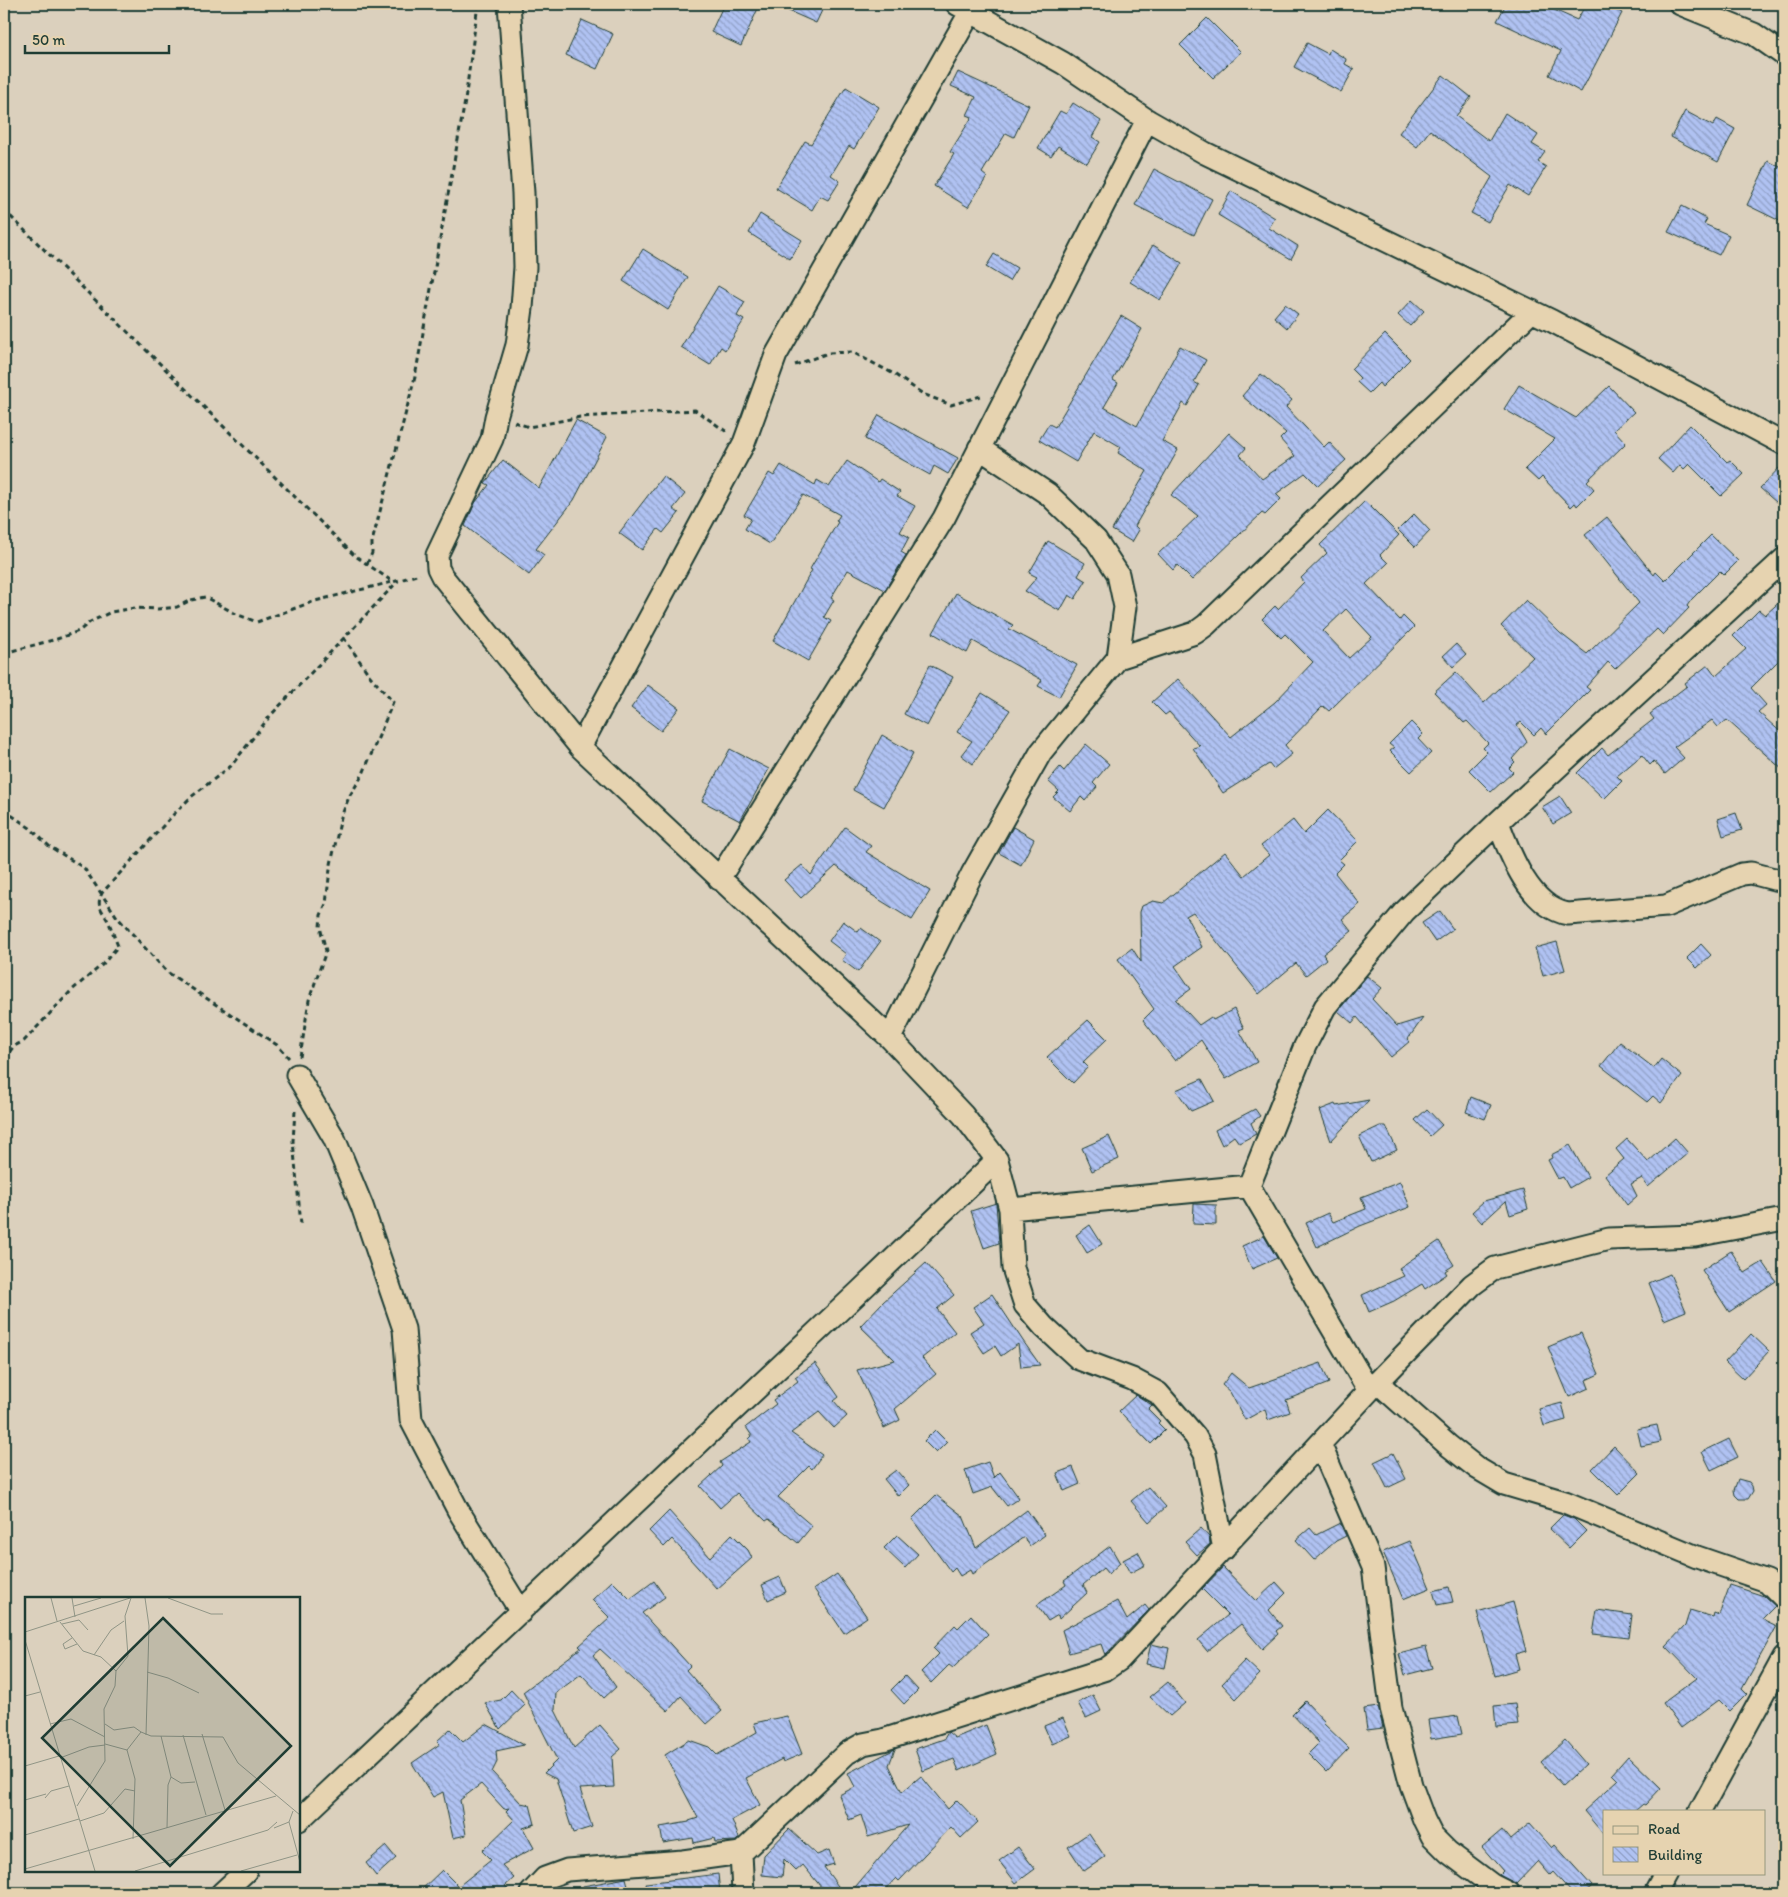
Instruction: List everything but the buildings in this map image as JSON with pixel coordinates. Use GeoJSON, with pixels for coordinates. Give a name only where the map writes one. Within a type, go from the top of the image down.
{"type":"FeatureCollection","features":[{"type":"Feature","properties":{"kind":"street"},"geometry":{"type":"LineString","coordinates":[[509,4],[514,46],[523,193],[525,267],[522,308],[517,345],[496,417],[492,439],[437,555],[438,568],[442,576],[580,747],[890,1038],[963,1115],[996,1160],[1010,1209],[1013,1268],[1024,1305],[1044,1327],[1079,1359],[1132,1379],[1158,1393],[1195,1436],[1205,1454],[1224,1549]]}},
{"type":"Feature","properties":{"kind":"street"},"geometry":{"type":"LineString","coordinates":[[1680,4],[1754,34],[1784,55]]}},
{"type":"Feature","properties":{"kind":"street"},"geometry":{"type":"LineString","coordinates":[[580,747],[744,443],[776,355],[964,8],[1063,63],[1147,120],[1205,153],[1532,311],[1784,444]]}},
{"type":"Feature","properties":{"kind":"street"},"geometry":{"type":"LineString","coordinates":[[719,879],[944,518],[1147,120]]}},
{"type":"Feature","properties":{"kind":"street"},"geometry":{"type":"LineString","coordinates":[[1118,658],[1195,633],[1206,625],[1532,311]]}},
{"type":"Feature","properties":{"kind":"street"},"geometry":{"type":"LineString","coordinates":[[890,1038],[972,874],[1041,752],[1118,658],[1125,607],[1118,574],[1096,540],[1048,494],[979,448]]}},
{"type":"Feature","properties":{"kind":"street"},"geometry":{"type":"LineString","coordinates":[[1249,1186],[1304,1046],[1325,1006],[1404,912],[1498,822],[1784,560]]}},
{"type":"Feature","properties":{"kind":"street"},"geometry":{"type":"LineString","coordinates":[[1498,822],[1524,877],[1537,896],[1554,911],[1568,914],[1666,906],[1725,880],[1751,873],[1774,880],[1784,880]]}},
{"type":"Feature","properties":{"kind":"street"},"geometry":{"type":"LineString","coordinates":[[297,1075],[334,1138],[362,1206],[404,1329],[411,1420],[458,1510],[521,1612]]}},
{"type":"Feature","properties":{"kind":"street"},"geometry":{"type":"LineString","coordinates":[[300,1819],[521,1612],[996,1160]]}},
{"type":"Feature","properties":{"kind":"street"},"geometry":{"type":"LineString","coordinates":[[1010,1209],[1249,1186]]}},
{"type":"Feature","properties":{"kind":"street"},"geometry":{"type":"LineString","coordinates":[[1249,1186],[1373,1387],[1477,1468],[1504,1484],[1565,1502],[1697,1557],[1767,1581],[1784,1598]]}},
{"type":"Feature","properties":{"kind":"street"},"geometry":{"type":"LineString","coordinates":[[531,1893],[545,1878],[567,1870],[684,1861],[741,1854],[847,1754],[863,1744],[883,1740],[1106,1669],[1119,1660],[1373,1387],[1472,1285],[1495,1268],[1609,1239],[1694,1236],[1784,1219]]}},
{"type":"Feature","properties":{"kind":"street"},"geometry":{"type":"LineString","coordinates":[[1320,1444],[1373,1567],[1391,1708],[1411,1785],[1424,1820],[1432,1836],[1448,1852],[1492,1886],[1508,1893]]}},
{"type":"Feature","properties":{"kind":"street"},"geometry":{"type":"LineString","coordinates":[[1701,1810],[1784,1657]]}},
{"type":"Feature","properties":{"kind":"street"},"geometry":{"type":"LineString","coordinates":[[741,1854],[743,1893]]}},
{"type":"Feature","properties":{"kind":"street"},"geometry":{"type":"LineString","coordinates":[[222,1893],[245,1872]]}},
{"type":"Feature","properties":{"kind":"street"},"geometry":{"type":"LineString","coordinates":[[1654,1893],[1665,1874]]}},
{"type":"Feature","properties":{"kind":"path"},"geometry":{"type":"LineString","coordinates":[[367,564],[372,553],[372,542],[415,377],[465,101],[478,4]]}},
{"type":"Feature","properties":{"kind":"path"},"geometry":{"type":"LineString","coordinates":[[4,210],[354,555],[393,582]]}},
{"type":"Feature","properties":{"kind":"path"},"geometry":{"type":"LineString","coordinates":[[4,653],[64,637],[79,631],[90,622],[111,612],[136,608],[158,610],[177,607],[191,600],[205,597],[236,614],[257,622],[315,601],[398,581],[438,568]]}},
{"type":"Feature","properties":{"kind":"path"},"geometry":{"type":"LineString","coordinates":[[4,1059],[14,1046],[24,1041],[71,991],[103,964],[118,946],[108,920],[100,911],[98,901],[102,894],[191,797],[231,766],[270,716],[398,581]]}},
{"type":"Feature","properties":{"kind":"path"},"geometry":{"type":"LineString","coordinates":[[297,1075],[309,1000],[326,951],[320,927],[321,915],[326,904],[337,829],[349,797],[363,774],[378,734],[388,718],[393,702],[370,676],[344,638]]}},
{"type":"Feature","properties":{"kind":"path"},"geometry":{"type":"LineString","coordinates":[[4,810],[30,828],[49,846],[84,868],[117,916],[167,972],[277,1045],[294,1062],[297,1075]]}},
{"type":"Feature","properties":{"kind":"path"},"geometry":{"type":"LineString","coordinates":[[296,1108],[293,1141],[301,1225]]}}]}
